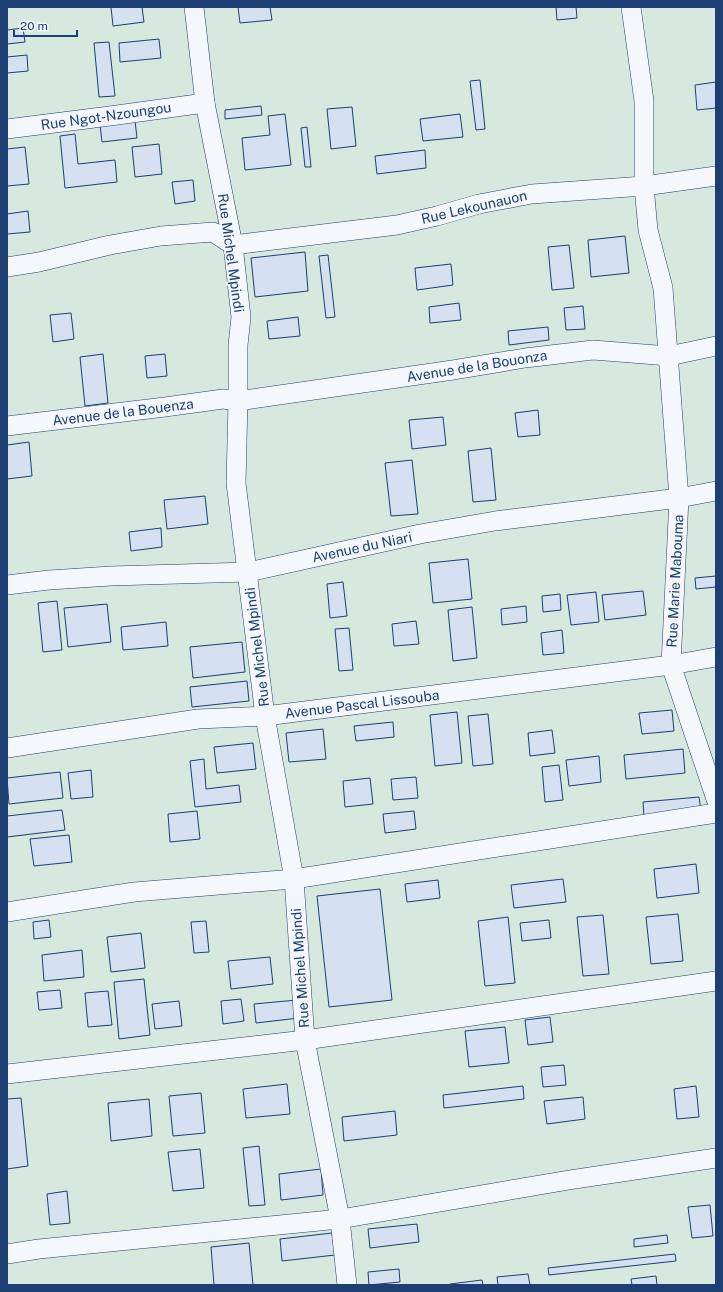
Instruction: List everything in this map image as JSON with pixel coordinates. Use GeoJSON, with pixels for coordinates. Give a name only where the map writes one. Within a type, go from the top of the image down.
{"type":"FeatureCollection","features":[{"type":"Feature","properties":{"kind":"street","name":"Rue Michel Mpindi"},"geometry":{"type":"LineString","coordinates":[[194,7],[205,103],[233,245],[240,317],[238,345],[236,483],[265,716],[294,879],[305,1040],[340,1219],[347,1285]]}},
{"type":"Feature","properties":{"kind":"street","name":"Rue Marie Mabouma"},"geometry":{"type":"LineString","coordinates":[[631,7],[644,101],[644,186],[648,230],[663,288],[679,498],[671,665],[716,799]]}},
{"type":"Feature","properties":{"kind":"street","name":"Rue Ngot-Nzoungou"},"geometry":{"type":"LineString","coordinates":[[7,129],[205,103]]}},
{"type":"Feature","properties":{"kind":"street","name":"Rue Lekounauon"},"geometry":{"type":"LineString","coordinates":[[233,245],[397,225],[437,216],[479,204],[532,194],[644,186],[716,176]]}},
{"type":"Feature","properties":{"kind":"street"},"geometry":{"type":"LineString","coordinates":[[7,267],[39,262],[110,245],[161,236],[213,232],[233,245]]}},
{"type":"Feature","properties":{"kind":"street","name":"Avenue de la Bouonza"},"geometry":{"type":"LineString","coordinates":[[238,401],[453,370],[524,358],[593,350],[669,356],[716,346]]}},
{"type":"Feature","properties":{"kind":"street","name":"Avenue de la Bouenza"},"geometry":{"type":"LineString","coordinates":[[7,426],[223,399],[238,401]]}},
{"type":"Feature","properties":{"kind":"street","name":"Avenue du Niari"},"geometry":{"type":"LineString","coordinates":[[7,585],[49,580],[111,576],[248,572],[420,534],[495,521],[679,498],[716,491]]}},
{"type":"Feature","properties":{"kind":"street","name":"Avenue Pascal Lissouba"},"geometry":{"type":"LineString","coordinates":[[7,748],[198,719],[265,716],[671,665],[716,657]]}},
{"type":"Feature","properties":{"kind":"street"},"geometry":{"type":"LineString","coordinates":[[7,912],[134,892],[294,879],[716,813]]}},
{"type":"Feature","properties":{"kind":"street"},"geometry":{"type":"LineString","coordinates":[[7,1074],[305,1040],[716,981]]}},
{"type":"Feature","properties":{"kind":"street"},"geometry":{"type":"LineString","coordinates":[[7,1254],[39,1249],[340,1219],[569,1180],[716,1158]]}},
{"type":"Feature","properties":{"kind":"shaded area"},"geometry":{"type":"Polygon","coordinates":[[[7,7],[716,7],[716,1285],[7,1285],[7,7]]]}},
{"type":"Feature","properties":{"kind":"building"},"geometry":{"type":"Polygon","coordinates":[[[111,7],[142,7],[144,22],[113,26],[111,7]]]}},
{"type":"Feature","properties":{"kind":"building"},"geometry":{"type":"Polygon","coordinates":[[[238,7],[270,7],[272,20],[240,23],[238,7]]]}},
{"type":"Feature","properties":{"kind":"building"},"geometry":{"type":"Polygon","coordinates":[[[556,7],[576,7],[577,18],[557,20],[556,7]]]}},
{"type":"Feature","properties":{"kind":"building"},"geometry":{"type":"Polygon","coordinates":[[[23,28],[25,42],[7,44],[7,30],[23,28]]]}},
{"type":"Feature","properties":{"kind":"building"},"geometry":{"type":"Polygon","coordinates":[[[159,39],[161,58],[120,62],[119,43],[159,39]]]}},
{"type":"Feature","properties":{"kind":"building"},"geometry":{"type":"Polygon","coordinates":[[[109,42],[115,96],[99,97],[94,43],[109,42]]]}},
{"type":"Feature","properties":{"kind":"building"},"geometry":{"type":"Polygon","coordinates":[[[27,55],[28,71],[7,73],[7,57],[27,55]]]}},
{"type":"Feature","properties":{"kind":"building"},"geometry":{"type":"Polygon","coordinates":[[[480,80],[485,129],[476,130],[470,81],[480,80]]]}},
{"type":"Feature","properties":{"kind":"building"},"geometry":{"type":"Polygon","coordinates":[[[716,82],[716,108],[697,110],[695,85],[716,82]]]}},
{"type":"Feature","properties":{"kind":"building"},"geometry":{"type":"Polygon","coordinates":[[[261,106],[262,115],[225,119],[225,110],[261,106]]]}},
{"type":"Feature","properties":{"kind":"building"},"geometry":{"type":"Polygon","coordinates":[[[352,107],[356,146],[331,149],[327,109],[352,107]]]}},
{"type":"Feature","properties":{"kind":"building"},"geometry":{"type":"Polygon","coordinates":[[[285,114],[291,165],[245,170],[242,138],[270,135],[268,116],[285,114]]]}},
{"type":"Feature","properties":{"kind":"building"},"geometry":{"type":"Polygon","coordinates":[[[460,114],[463,137],[423,141],[420,119],[460,114]]]}},
{"type":"Feature","properties":{"kind":"building"},"geometry":{"type":"Polygon","coordinates":[[[135,121],[137,138],[102,142],[100,125],[135,121]]]}},
{"type":"Feature","properties":{"kind":"building"},"geometry":{"type":"Polygon","coordinates":[[[307,127],[311,167],[305,167],[301,128],[307,127]]]}},
{"type":"Feature","properties":{"kind":"building"},"geometry":{"type":"Polygon","coordinates":[[[75,134],[78,164],[115,160],[117,182],[65,188],[60,136],[75,134]]]}},
{"type":"Feature","properties":{"kind":"building"},"geometry":{"type":"Polygon","coordinates":[[[159,144],[162,174],[135,177],[132,147],[159,144]]]}},
{"type":"Feature","properties":{"kind":"building"},"geometry":{"type":"Polygon","coordinates":[[[25,147],[29,184],[7,186],[7,149],[25,147]]]}},
{"type":"Feature","properties":{"kind":"building"},"geometry":{"type":"Polygon","coordinates":[[[425,150],[426,168],[377,174],[375,156],[425,150]]]}},
{"type":"Feature","properties":{"kind":"building"},"geometry":{"type":"Polygon","coordinates":[[[193,180],[195,201],[175,204],[172,182],[193,180]]]}},
{"type":"Feature","properties":{"kind":"building"},"geometry":{"type":"Polygon","coordinates":[[[28,211],[30,232],[7,234],[7,214],[28,211]]]}},
{"type":"Feature","properties":{"kind":"building"},"geometry":{"type":"Polygon","coordinates":[[[625,236],[629,273],[591,277],[588,240],[625,236]]]}},
{"type":"Feature","properties":{"kind":"building"},"geometry":{"type":"Polygon","coordinates":[[[569,245],[574,288],[552,290],[548,247],[569,245]]]}},
{"type":"Feature","properties":{"kind":"building"},"geometry":{"type":"Polygon","coordinates":[[[305,252],[308,291],[255,297],[251,258],[305,252]]]}},
{"type":"Feature","properties":{"kind":"building"},"geometry":{"type":"Polygon","coordinates":[[[328,255],[335,317],[326,318],[319,256],[328,255]]]}},
{"type":"Feature","properties":{"kind":"building"},"geometry":{"type":"Polygon","coordinates":[[[451,264],[453,285],[417,290],[415,268],[451,264]]]}},
{"type":"Feature","properties":{"kind":"building"},"geometry":{"type":"Polygon","coordinates":[[[459,303],[461,320],[430,323],[429,307],[459,303]]]}},
{"type":"Feature","properties":{"kind":"building"},"geometry":{"type":"Polygon","coordinates":[[[583,306],[585,329],[566,330],[564,308],[583,306]]]}},
{"type":"Feature","properties":{"kind":"building"},"geometry":{"type":"Polygon","coordinates":[[[71,313],[74,339],[53,342],[50,315],[71,313]]]}},
{"type":"Feature","properties":{"kind":"building"},"geometry":{"type":"Polygon","coordinates":[[[298,317],[300,336],[269,339],[267,321],[298,317]]]}},
{"type":"Feature","properties":{"kind":"building"},"geometry":{"type":"Polygon","coordinates":[[[548,327],[549,340],[509,345],[508,331],[548,327]]]}},
{"type":"Feature","properties":{"kind":"building"},"geometry":{"type":"Polygon","coordinates":[[[103,354],[108,403],[85,406],[80,357],[103,354]]]}},
{"type":"Feature","properties":{"kind":"building"},"geometry":{"type":"Polygon","coordinates":[[[165,354],[167,376],[147,378],[145,356],[165,354]]]}},
{"type":"Feature","properties":{"kind":"building"},"geometry":{"type":"Polygon","coordinates":[[[538,410],[540,435],[518,437],[515,413],[538,410]]]}},
{"type":"Feature","properties":{"kind":"building"},"geometry":{"type":"Polygon","coordinates":[[[443,417],[446,445],[412,449],[409,420],[443,417]]]}},
{"type":"Feature","properties":{"kind":"building"},"geometry":{"type":"Polygon","coordinates":[[[29,442],[32,476],[7,479],[7,445],[29,442]]]}},
{"type":"Feature","properties":{"kind":"building"},"geometry":{"type":"Polygon","coordinates":[[[491,448],[496,500],[473,502],[468,451],[491,448]]]}},
{"type":"Feature","properties":{"kind":"building"},"geometry":{"type":"Polygon","coordinates":[[[412,460],[418,514],[391,516],[385,463],[412,460]]]}},
{"type":"Feature","properties":{"kind":"building"},"geometry":{"type":"Polygon","coordinates":[[[205,496],[208,524],[167,529],[164,500],[205,496]]]}},
{"type":"Feature","properties":{"kind":"building"},"geometry":{"type":"Polygon","coordinates":[[[161,528],[162,547],[131,551],[129,532],[161,528]]]}},
{"type":"Feature","properties":{"kind":"building"},"geometry":{"type":"Polygon","coordinates":[[[468,559],[472,599],[433,603],[429,563],[468,559]]]}},
{"type":"Feature","properties":{"kind":"building"},"geometry":{"type":"Polygon","coordinates":[[[716,576],[716,587],[696,589],[695,578],[716,576]]]}},
{"type":"Feature","properties":{"kind":"building"},"geometry":{"type":"Polygon","coordinates":[[[343,582],[347,616],[330,618],[327,584],[343,582]]]}},
{"type":"Feature","properties":{"kind":"building"},"geometry":{"type":"Polygon","coordinates":[[[643,591],[646,615],[605,620],[602,595],[643,591]]]}},
{"type":"Feature","properties":{"kind":"building"},"geometry":{"type":"Polygon","coordinates":[[[596,592],[599,622],[571,625],[567,595],[596,592]]]}},
{"type":"Feature","properties":{"kind":"building"},"geometry":{"type":"Polygon","coordinates":[[[560,594],[561,610],[543,612],[542,596],[560,594]]]}},
{"type":"Feature","properties":{"kind":"building"},"geometry":{"type":"Polygon","coordinates":[[[57,601],[62,650],[43,652],[38,603],[57,601]]]}},
{"type":"Feature","properties":{"kind":"building"},"geometry":{"type":"Polygon","coordinates":[[[107,604],[111,642],[68,647],[64,608],[107,604]]]}},
{"type":"Feature","properties":{"kind":"building"},"geometry":{"type":"Polygon","coordinates":[[[526,606],[527,622],[502,625],[501,609],[526,606]]]}},
{"type":"Feature","properties":{"kind":"building"},"geometry":{"type":"Polygon","coordinates":[[[472,607],[477,658],[453,661],[448,610],[472,607]]]}},
{"type":"Feature","properties":{"kind":"building"},"geometry":{"type":"Polygon","coordinates":[[[416,621],[419,644],[394,646],[392,624],[416,621]]]}},
{"type":"Feature","properties":{"kind":"building"},"geometry":{"type":"Polygon","coordinates":[[[166,622],[168,646],[123,650],[121,627],[166,622]]]}},
{"type":"Feature","properties":{"kind":"building"},"geometry":{"type":"Polygon","coordinates":[[[349,628],[353,670],[339,671],[335,629],[349,628]]]}},
{"type":"Feature","properties":{"kind":"building"},"geometry":{"type":"Polygon","coordinates":[[[562,630],[564,653],[543,655],[541,633],[562,630]]]}},
{"type":"Feature","properties":{"kind":"building"},"geometry":{"type":"Polygon","coordinates":[[[242,642],[245,672],[193,678],[190,647],[242,642]]]}},
{"type":"Feature","properties":{"kind":"building"},"geometry":{"type":"Polygon","coordinates":[[[247,681],[249,701],[192,707],[190,687],[247,681]]]}},
{"type":"Feature","properties":{"kind":"building"},"geometry":{"type":"Polygon","coordinates":[[[672,710],[674,731],[642,734],[639,713],[672,710]]]}},
{"type":"Feature","properties":{"kind":"building"},"geometry":{"type":"Polygon","coordinates":[[[457,712],[462,763],[435,766],[430,715],[457,712]]]}},
{"type":"Feature","properties":{"kind":"building"},"geometry":{"type":"Polygon","coordinates":[[[488,714],[493,764],[473,766],[468,716],[488,714]]]}},
{"type":"Feature","properties":{"kind":"building"},"geometry":{"type":"Polygon","coordinates":[[[393,722],[394,737],[356,741],[354,726],[393,722]]]}},
{"type":"Feature","properties":{"kind":"building"},"geometry":{"type":"Polygon","coordinates":[[[323,729],[326,759],[289,762],[286,733],[323,729]]]}},
{"type":"Feature","properties":{"kind":"building"},"geometry":{"type":"Polygon","coordinates":[[[552,730],[555,753],[530,756],[528,733],[552,730]]]}},
{"type":"Feature","properties":{"kind":"building"},"geometry":{"type":"Polygon","coordinates":[[[253,743],[256,769],[217,773],[214,747],[253,743]]]}},
{"type":"Feature","properties":{"kind":"building"},"geometry":{"type":"Polygon","coordinates":[[[683,749],[685,773],[626,779],[624,755],[683,749]]]}},
{"type":"Feature","properties":{"kind":"building"},"geometry":{"type":"Polygon","coordinates":[[[599,756],[601,782],[569,786],[566,760],[599,756]]]}},
{"type":"Feature","properties":{"kind":"building"},"geometry":{"type":"Polygon","coordinates":[[[204,759],[206,789],[239,785],[241,802],[195,807],[190,761],[204,759]]]}},
{"type":"Feature","properties":{"kind":"building"},"geometry":{"type":"Polygon","coordinates":[[[559,765],[563,800],[545,802],[542,767],[559,765]]]}},
{"type":"Feature","properties":{"kind":"building"},"geometry":{"type":"Polygon","coordinates":[[[91,770],[93,797],[71,799],[68,773],[91,770]]]}},
{"type":"Feature","properties":{"kind":"building"},"geometry":{"type":"Polygon","coordinates":[[[60,772],[63,798],[9,804],[7,778],[60,772]]]}},
{"type":"Feature","properties":{"kind":"building"},"geometry":{"type":"Polygon","coordinates":[[[416,777],[418,798],[393,800],[391,779],[416,777]]]}},
{"type":"Feature","properties":{"kind":"building"},"geometry":{"type":"Polygon","coordinates":[[[370,778],[373,804],[345,807],[343,781],[370,778]]]}},
{"type":"Feature","properties":{"kind":"building"},"geometry":{"type":"Polygon","coordinates":[[[699,797],[701,811],[644,817],[643,802],[699,797]]]}},
{"type":"Feature","properties":{"kind":"building"},"geometry":{"type":"Polygon","coordinates":[[[62,810],[65,830],[7,837],[7,816],[62,810]]]}},
{"type":"Feature","properties":{"kind":"building"},"geometry":{"type":"Polygon","coordinates":[[[197,811],[200,839],[170,842],[168,814],[197,811]]]}},
{"type":"Feature","properties":{"kind":"building"},"geometry":{"type":"Polygon","coordinates":[[[414,811],[416,829],[385,833],[383,814],[414,811]]]}},
{"type":"Feature","properties":{"kind":"building"},"geometry":{"type":"Polygon","coordinates":[[[69,835],[72,862],[34,866],[30,839],[69,835]]]}},
{"type":"Feature","properties":{"kind":"building"},"geometry":{"type":"Polygon","coordinates":[[[696,864],[699,893],[657,898],[654,869],[696,864]]]}},
{"type":"Feature","properties":{"kind":"building"},"geometry":{"type":"Polygon","coordinates":[[[563,879],[566,902],[514,908],[511,885],[563,879]]]}},
{"type":"Feature","properties":{"kind":"building"},"geometry":{"type":"Polygon","coordinates":[[[438,880],[440,898],[407,902],[405,884],[438,880]]]}},
{"type":"Feature","properties":{"kind":"building"},"geometry":{"type":"Polygon","coordinates":[[[380,889],[392,1000],[329,1007],[317,896],[380,889]]]}},
{"type":"Feature","properties":{"kind":"building"},"geometry":{"type":"Polygon","coordinates":[[[678,914],[683,961],[651,964],[646,917],[678,914]]]}},
{"type":"Feature","properties":{"kind":"building"},"geometry":{"type":"Polygon","coordinates":[[[603,915],[609,974],[583,976],[577,917],[603,915]]]}},
{"type":"Feature","properties":{"kind":"building"},"geometry":{"type":"Polygon","coordinates":[[[508,917],[515,983],[485,986],[478,921],[508,917]]]}},
{"type":"Feature","properties":{"kind":"building"},"geometry":{"type":"Polygon","coordinates":[[[49,920],[51,937],[34,939],[33,922],[49,920]]]}},
{"type":"Feature","properties":{"kind":"building"},"geometry":{"type":"Polygon","coordinates":[[[549,920],[551,938],[522,941],[520,923],[549,920]]]}},
{"type":"Feature","properties":{"kind":"building"},"geometry":{"type":"Polygon","coordinates":[[[206,921],[209,952],[194,953],[191,922],[206,921]]]}},
{"type":"Feature","properties":{"kind":"building"},"geometry":{"type":"Polygon","coordinates":[[[141,933],[145,968],[111,972],[107,937],[141,933]]]}},
{"type":"Feature","properties":{"kind":"building"},"geometry":{"type":"Polygon","coordinates":[[[82,950],[84,977],[44,981],[42,955],[82,950]]]}},
{"type":"Feature","properties":{"kind":"building"},"geometry":{"type":"Polygon","coordinates":[[[270,957],[273,984],[231,989],[228,961],[270,957]]]}},
{"type":"Feature","properties":{"kind":"building"},"geometry":{"type":"Polygon","coordinates":[[[144,979],[150,1035],[119,1039],[114,982],[144,979]]]}},
{"type":"Feature","properties":{"kind":"building"},"geometry":{"type":"Polygon","coordinates":[[[60,990],[62,1008],[39,1010],[37,992],[60,990]]]}},
{"type":"Feature","properties":{"kind":"building"},"geometry":{"type":"Polygon","coordinates":[[[108,991],[112,1025],[88,1027],[85,993],[108,991]]]}},
{"type":"Feature","properties":{"kind":"building"},"geometry":{"type":"Polygon","coordinates":[[[241,999],[244,1021],[223,1024],[221,1001],[241,999]]]}},
{"type":"Feature","properties":{"kind":"building"},"geometry":{"type":"Polygon","coordinates":[[[297,1000],[299,1018],[256,1023],[254,1004],[297,1000]]]}},
{"type":"Feature","properties":{"kind":"building"},"geometry":{"type":"Polygon","coordinates":[[[179,1001],[182,1026],[155,1029],[152,1004],[179,1001]]]}},
{"type":"Feature","properties":{"kind":"building"},"geometry":{"type":"Polygon","coordinates":[[[550,1017],[553,1042],[528,1045],[525,1020],[550,1017]]]}},
{"type":"Feature","properties":{"kind":"building"},"geometry":{"type":"Polygon","coordinates":[[[505,1027],[509,1063],[469,1067],[465,1031],[505,1027]]]}},
{"type":"Feature","properties":{"kind":"building"},"geometry":{"type":"Polygon","coordinates":[[[564,1065],[566,1085],[543,1087],[541,1067],[564,1065]]]}},
{"type":"Feature","properties":{"kind":"building"},"geometry":{"type":"Polygon","coordinates":[[[287,1084],[290,1114],[246,1118],[243,1089],[287,1084]]]}},
{"type":"Feature","properties":{"kind":"building"},"geometry":{"type":"Polygon","coordinates":[[[523,1086],[524,1099],[444,1108],[443,1095],[523,1086]]]}},
{"type":"Feature","properties":{"kind":"building"},"geometry":{"type":"Polygon","coordinates":[[[696,1086],[699,1117],[677,1119],[674,1089],[696,1086]]]}},
{"type":"Feature","properties":{"kind":"building"},"geometry":{"type":"Polygon","coordinates":[[[201,1093],[205,1133],[173,1136],[169,1096],[201,1093]]]}},
{"type":"Feature","properties":{"kind":"building"},"geometry":{"type":"Polygon","coordinates":[[[583,1097],[585,1119],[547,1124],[544,1101],[583,1097]]]}},
{"type":"Feature","properties":{"kind":"building"},"geometry":{"type":"Polygon","coordinates":[[[21,1098],[28,1166],[7,1169],[7,1099],[21,1098]]]}},
{"type":"Feature","properties":{"kind":"building"},"geometry":{"type":"Polygon","coordinates":[[[149,1099],[152,1136],[111,1141],[108,1103],[149,1099]]]}},
{"type":"Feature","properties":{"kind":"building"},"geometry":{"type":"Polygon","coordinates":[[[395,1111],[397,1135],[344,1141],[342,1117],[395,1111]]]}},
{"type":"Feature","properties":{"kind":"building"},"geometry":{"type":"Polygon","coordinates":[[[259,1146],[265,1205],[249,1206],[243,1148],[259,1146]]]}},
{"type":"Feature","properties":{"kind":"building"},"geometry":{"type":"Polygon","coordinates":[[[200,1149],[204,1188],[173,1191],[168,1152],[200,1149]]]}},
{"type":"Feature","properties":{"kind":"building"},"geometry":{"type":"Polygon","coordinates":[[[321,1169],[323,1195],[281,1200],[279,1174],[321,1169]]]}},
{"type":"Feature","properties":{"kind":"building"},"geometry":{"type":"Polygon","coordinates":[[[67,1191],[70,1223],[50,1225],[47,1194],[67,1191]]]}},
{"type":"Feature","properties":{"kind":"building"},"geometry":{"type":"Polygon","coordinates":[[[710,1205],[713,1236],[692,1238],[688,1207],[710,1205]]]}},
{"type":"Feature","properties":{"kind":"building"},"geometry":{"type":"Polygon","coordinates":[[[417,1224],[419,1242],[370,1248],[368,1229],[417,1224]]]}},
{"type":"Feature","properties":{"kind":"building"},"geometry":{"type":"Polygon","coordinates":[[[332,1233],[335,1255],[282,1261],[280,1239],[332,1233]]]}},
{"type":"Feature","properties":{"kind":"building"},"geometry":{"type":"Polygon","coordinates":[[[667,1235],[668,1243],[634,1247],[634,1239],[667,1235]]]}},
{"type":"Feature","properties":{"kind":"building"},"geometry":{"type":"Polygon","coordinates":[[[249,1243],[253,1285],[214,1285],[211,1247],[249,1243]]]}},
{"type":"Feature","properties":{"kind":"building"},"geometry":{"type":"Polygon","coordinates":[[[675,1254],[676,1261],[549,1275],[548,1268],[675,1254]]]}},
{"type":"Feature","properties":{"kind":"building"},"geometry":{"type":"Polygon","coordinates":[[[399,1269],[400,1282],[369,1285],[368,1272],[399,1269]]]}},
{"type":"Feature","properties":{"kind":"building"},"geometry":{"type":"Polygon","coordinates":[[[528,1274],[530,1285],[498,1285],[497,1277],[528,1274]]]}},
{"type":"Feature","properties":{"kind":"building"},"geometry":{"type":"Polygon","coordinates":[[[656,1276],[657,1285],[632,1285],[631,1279],[656,1276]]]}},
{"type":"Feature","properties":{"kind":"building"},"geometry":{"type":"Polygon","coordinates":[[[482,1280],[483,1285],[450,1285],[450,1284],[482,1280]]]}}]}
